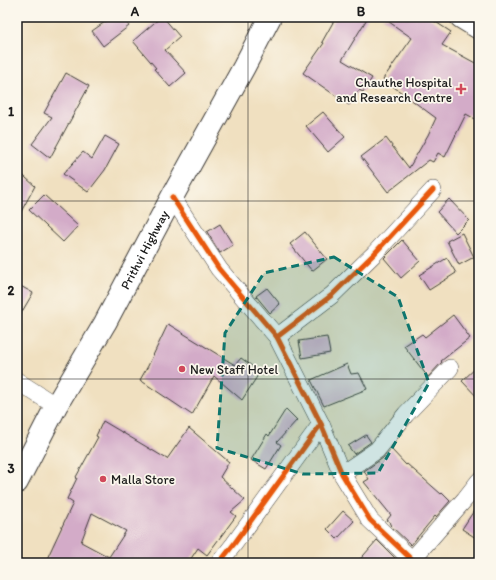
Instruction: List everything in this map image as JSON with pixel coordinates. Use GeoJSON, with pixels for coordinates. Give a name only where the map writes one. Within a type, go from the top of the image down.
{"type":"FeatureCollection","features":[{"type":"Feature","properties":{"kind":"main road","name":"Prithvi Highway"},"geometry":{"type":"LineString","coordinates":[[17,482],[56,406],[105,323],[270,17]]}},
{"type":"Feature","properties":{"kind":"main road"},"geometry":{"type":"LineString","coordinates":[[461,17],[479,28]]}},
{"type":"Feature","properties":{"kind":"street"},"geometry":{"type":"LineString","coordinates":[[277,337],[332,295],[374,254],[433,190]]}},
{"type":"Feature","properties":{"kind":"street"},"geometry":{"type":"LineString","coordinates":[[172,198],[219,269],[277,337],[321,424],[342,474],[370,520],[412,562],[479,481]]}},
{"type":"Feature","properties":{"kind":"street"},"geometry":{"type":"LineString","coordinates":[[342,474],[377,450],[406,414],[450,368]]}},
{"type":"Feature","properties":{"kind":"street"},"geometry":{"type":"LineString","coordinates":[[17,381],[56,406]]}},
{"type":"Feature","properties":{"kind":"street"},"geometry":{"type":"LineString","coordinates":[[219,563],[321,424]]}},
{"type":"Feature","properties":{"kind":"highlighted area"},"geometry":{"type":"Polygon","coordinates":[[[334,257],[398,297],[429,383],[378,473],[303,474],[217,448],[225,333],[264,273],[334,257]]]}},
{"type":"Feature","properties":{"kind":"building"},"geometry":{"type":"Polygon","coordinates":[[[112,17],[123,17],[129,26],[103,46],[92,31],[112,17]]]}},
{"type":"Feature","properties":{"kind":"building"},"geometry":{"type":"Polygon","coordinates":[[[161,17],[163,17],[180,37],[165,50],[186,73],[170,87],[133,41],[161,17]]]}},
{"type":"Feature","properties":{"kind":"building"},"geometry":{"type":"Polygon","coordinates":[[[336,17],[368,17],[342,60],[372,78],[363,92],[359,90],[349,105],[303,73],[324,43],[322,42],[336,17]]]}},
{"type":"Feature","properties":{"kind":"building"},"geometry":{"type":"Polygon","coordinates":[[[382,17],[428,17],[451,32],[442,45],[479,65],[479,121],[466,114],[445,157],[438,153],[433,162],[429,160],[388,192],[361,157],[386,138],[409,168],[436,118],[383,79],[412,38],[382,17]]]}},
{"type":"Feature","properties":{"kind":"building"},"geometry":{"type":"Polygon","coordinates":[[[66,73],[89,86],[50,158],[32,144],[52,117],[44,113],[66,73]]]}},
{"type":"Feature","properties":{"kind":"building"},"geometry":{"type":"Polygon","coordinates":[[[323,112],[345,137],[328,152],[306,126],[323,112]]]}},
{"type":"Feature","properties":{"kind":"building"},"geometry":{"type":"Polygon","coordinates":[[[105,136],[119,144],[105,170],[88,192],[63,174],[83,152],[92,159],[105,136]]]}},
{"type":"Feature","properties":{"kind":"building"},"geometry":{"type":"Polygon","coordinates":[[[17,170],[35,186],[17,219],[17,170]]]}},
{"type":"Feature","properties":{"kind":"building"},"geometry":{"type":"Polygon","coordinates":[[[44,195],[78,226],[63,242],[29,210],[44,195]]]}},
{"type":"Feature","properties":{"kind":"building"},"geometry":{"type":"Polygon","coordinates":[[[449,199],[469,220],[456,233],[437,212],[449,199]]]}},
{"type":"Feature","properties":{"kind":"building"},"geometry":{"type":"Polygon","coordinates":[[[220,224],[233,245],[220,253],[207,232],[220,224]]]}},
{"type":"Feature","properties":{"kind":"building"},"geometry":{"type":"Polygon","coordinates":[[[305,232],[327,259],[312,271],[290,244],[305,232]]]}},
{"type":"Feature","properties":{"kind":"building"},"geometry":{"type":"Polygon","coordinates":[[[462,233],[474,257],[459,265],[447,241],[462,233]]]}},
{"type":"Feature","properties":{"kind":"building"},"geometry":{"type":"Polygon","coordinates":[[[402,240],[420,261],[401,278],[384,258],[402,240]]]}},
{"type":"Feature","properties":{"kind":"building"},"geometry":{"type":"Polygon","coordinates":[[[447,258],[456,273],[429,290],[419,275],[447,258]]]}},
{"type":"Feature","properties":{"kind":"building"},"geometry":{"type":"Polygon","coordinates":[[[17,284],[33,293],[17,320],[17,284]]]}},
{"type":"Feature","properties":{"kind":"building"},"geometry":{"type":"Polygon","coordinates":[[[267,288],[280,304],[270,313],[256,296],[267,288]]]}},
{"type":"Feature","properties":{"kind":"building"},"geometry":{"type":"Polygon","coordinates":[[[453,315],[470,338],[441,361],[442,362],[428,377],[404,346],[422,334],[425,337],[453,315]]]}},
{"type":"Feature","properties":{"kind":"building"},"geometry":{"type":"Polygon","coordinates":[[[168,324],[235,365],[241,358],[260,372],[242,400],[214,376],[192,415],[140,380],[168,324]]]}},
{"type":"Feature","properties":{"kind":"building"},"geometry":{"type":"Polygon","coordinates":[[[327,337],[330,353],[302,358],[299,341],[327,337]]]}},
{"type":"Feature","properties":{"kind":"building"},"geometry":{"type":"Polygon","coordinates":[[[347,364],[351,374],[359,373],[367,389],[324,406],[311,380],[347,364]]]}},
{"type":"Feature","properties":{"kind":"building"},"geometry":{"type":"Polygon","coordinates":[[[479,365],[479,399],[462,381],[479,365]]]}},
{"type":"Feature","properties":{"kind":"building"},"geometry":{"type":"Polygon","coordinates":[[[286,409],[297,420],[277,442],[281,445],[266,469],[251,460],[267,434],[269,436],[286,409]]]}},
{"type":"Feature","properties":{"kind":"building"},"geometry":{"type":"Polygon","coordinates":[[[103,421],[167,459],[189,428],[229,462],[220,477],[245,500],[231,512],[236,516],[207,555],[198,548],[188,563],[45,563],[73,503],[67,499],[77,478],[76,477],[98,437],[96,436],[103,421]],[[92,513],[81,542],[109,557],[126,531],[92,513]]]}},
{"type":"Feature","properties":{"kind":"building"},"geometry":{"type":"Polygon","coordinates":[[[366,435],[371,442],[354,454],[348,446],[366,435]]]}},
{"type":"Feature","properties":{"kind":"building"},"geometry":{"type":"Polygon","coordinates":[[[391,449],[406,465],[407,464],[450,501],[436,517],[435,516],[411,545],[390,525],[391,523],[387,520],[391,515],[364,482],[369,479],[364,471],[383,458],[391,449]]]}},
{"type":"Feature","properties":{"kind":"building"},"geometry":{"type":"Polygon","coordinates":[[[479,503],[479,540],[462,529],[479,503]]]}},
{"type":"Feature","properties":{"kind":"building"},"geometry":{"type":"Polygon","coordinates":[[[343,511],[354,521],[337,539],[327,529],[343,511]]]}},
{"type":"Feature","properties":{"kind":"building"},"geometry":{"type":"Polygon","coordinates":[[[377,540],[399,562],[399,563],[357,563],[377,540]]]}},
{"type":"Feature","properties":{"kind":"cycle path"},"geometry":{"type":"LineString","coordinates":[[277,337],[332,295],[374,254],[433,190]]}},
{"type":"Feature","properties":{"kind":"cycle path"},"geometry":{"type":"LineString","coordinates":[[172,197],[219,269],[277,337],[321,424],[342,474],[370,520],[417,563]]}},
{"type":"Feature","properties":{"kind":"cycle path"},"geometry":{"type":"LineString","coordinates":[[219,563],[321,424]]}},
{"type":"Feature","properties":{"kind":"place","name":"Chauthe Hospital and Research Centre"},"geometry":{"type":"Point","coordinates":[461,89]}},
{"type":"Feature","properties":{"kind":"place","name":"New Staff Hotel"},"geometry":{"type":"Point","coordinates":[182,369]}},
{"type":"Feature","properties":{"kind":"place","name":"Malla Store"},"geometry":{"type":"Point","coordinates":[103,479]}}]}
